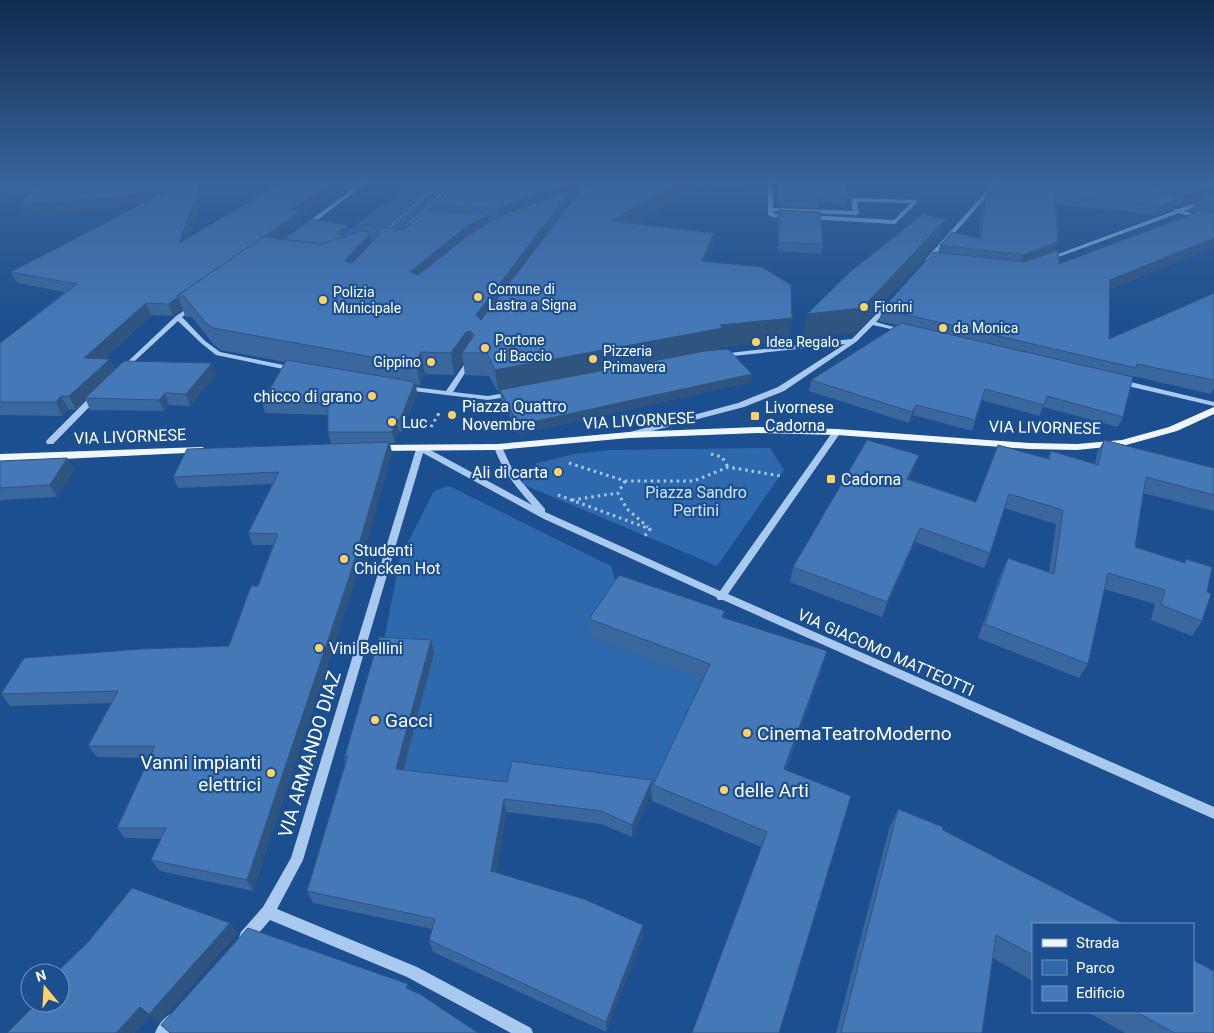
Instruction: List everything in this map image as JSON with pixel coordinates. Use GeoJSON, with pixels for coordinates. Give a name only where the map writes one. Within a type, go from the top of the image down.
{"type":"FeatureCollection","features":[{"type":"Feature","properties":{"kind":"main road","name":"VIA LIVORNESE"},"geometry":{"type":"LineString","coordinates":[[362,448],[498,447],[628,435],[758,430],[837,432],[1029,446],[1077,446],[1131,440],[1174,429],[1214,410]]}},
{"type":"Feature","properties":{"kind":"main road","name":"VIA LIVORNESE"},"geometry":{"type":"LineString","coordinates":[[0,458],[210,450]]}},
{"type":"Feature","properties":{"kind":"street"},"geometry":{"type":"LineString","coordinates":[[923,266],[956,228]]}},
{"type":"Feature","properties":{"kind":"street"},"geometry":{"type":"LineString","coordinates":[[1037,264],[1125,228]]}},
{"type":"Feature","properties":{"kind":"street"},"geometry":{"type":"LineString","coordinates":[[929,259],[938,260]]}},
{"type":"Feature","properties":{"kind":"street"},"geometry":{"type":"LineString","coordinates":[[118,374],[178,317],[201,301]]}},
{"type":"Feature","properties":{"kind":"street"},"geometry":{"type":"LineString","coordinates":[[628,435],[741,406],[781,389],[854,341],[891,302]]}},
{"type":"Feature","properties":{"kind":"street"},"geometry":{"type":"LineString","coordinates":[[178,317],[218,354],[301,370]]}},
{"type":"Feature","properties":{"kind":"street"},"geometry":{"type":"LineString","coordinates":[[872,324],[910,332]]}},
{"type":"Feature","properties":{"kind":"street"},"geometry":{"type":"LineString","coordinates":[[713,356],[854,341]]}},
{"type":"Feature","properties":{"kind":"street"},"geometry":{"type":"LineString","coordinates":[[448,393],[472,356]]}},
{"type":"Feature","properties":{"kind":"street"},"geometry":{"type":"LineString","coordinates":[[1109,379],[1214,404]]}},
{"type":"Feature","properties":{"kind":"street"},"geometry":{"type":"LineString","coordinates":[[50,442],[105,387]]}},
{"type":"Feature","properties":{"kind":"street"},"geometry":{"type":"LineString","coordinates":[[396,387],[488,398],[515,393]]}},
{"type":"Feature","properties":{"kind":"street"},"geometry":{"type":"LineString","coordinates":[[721,597],[837,432]]}},
{"type":"Feature","properties":{"kind":"street","name":"VIA GIACOMO MATTEOTTI"},"geometry":{"type":"LineString","coordinates":[[498,447],[504,466],[547,517]]}},
{"type":"Feature","properties":{"kind":"street","name":"VIA GIACOMO MATTEOTTI"},"geometry":{"type":"LineString","coordinates":[[420,448],[547,517],[721,597],[1214,813]]}},
{"type":"Feature","properties":{"kind":"street","name":"VIA ARMANDO DIAZ"},"geometry":{"type":"LineString","coordinates":[[236,948],[268,912],[297,860],[420,448]]}},
{"type":"Feature","properties":{"kind":"street"},"geometry":{"type":"LineString","coordinates":[[268,912],[412,972],[526,1033]]}},
{"type":"Feature","properties":{"kind":"street"},"geometry":{"type":"LineString","coordinates":[[162,1033],[180,1012]]}},
{"type":"Feature","properties":{"kind":"path"},"geometry":{"type":"LineString","coordinates":[[383,232],[388,228]]}},
{"type":"Feature","properties":{"kind":"path"},"geometry":{"type":"LineString","coordinates":[[420,448],[448,393]]}},
{"type":"Feature","properties":{"kind":"path"},"geometry":{"type":"LineString","coordinates":[[564,464],[571,463],[625,481],[694,481],[728,467],[787,477]]}},
{"type":"Feature","properties":{"kind":"path"},"geometry":{"type":"LineString","coordinates":[[618,493],[625,481]]}},
{"type":"Feature","properties":{"kind":"path"},"geometry":{"type":"LineString","coordinates":[[572,500],[618,493]]}},
{"type":"Feature","properties":{"kind":"path"},"geometry":{"type":"LineString","coordinates":[[618,493],[627,509],[650,529]]}},
{"type":"Feature","properties":{"kind":"path"},"geometry":{"type":"LineString","coordinates":[[555,494],[650,529]]}},
{"type":"Feature","properties":{"kind":"path"},"geometry":{"type":"LineString","coordinates":[[643,539],[650,529]]}},
{"type":"Feature","properties":{"kind":"green space"},"geometry":{"type":"Polygon","coordinates":[[[352,228],[429,228],[421,235],[338,239],[352,228]]]}},
{"type":"Feature","properties":{"kind":"green space","name":"Piazza Sandro Pertini"},"geometry":{"type":"Polygon","coordinates":[[[770,448],[784,470],[717,566],[522,484],[527,472],[537,463],[574,454],[609,450],[770,448]]]}},
{"type":"Feature","properties":{"kind":"green space"},"geometry":{"type":"Polygon","coordinates":[[[449,486],[611,566],[618,592],[708,681],[652,801],[651,792],[509,795],[400,782],[434,653],[382,651],[400,558],[434,491],[449,486]]]}},
{"type":"Feature","properties":{"kind":"building"},"geometry":{"type":"Polygon","coordinates":[[[95,228],[184,228],[179,243],[204,228],[276,228],[168,304],[146,303],[84,358],[110,359],[69,396],[61,396],[56,402],[0,402],[0,343],[77,284],[11,272],[95,228]]]}},
{"type":"Feature","properties":{"kind":"building"},"geometry":{"type":"Polygon","coordinates":[[[299,228],[344,228],[337,234],[347,236],[321,244],[284,239],[299,228]]]}},
{"type":"Feature","properties":{"kind":"building"},"geometry":{"type":"Polygon","coordinates":[[[376,228],[404,230],[406,228],[464,228],[410,272],[418,275],[480,228],[542,228],[476,315],[481,320],[552,228],[673,228],[714,233],[702,261],[762,267],[791,285],[792,318],[720,325],[723,328],[495,370],[487,353],[462,353],[474,335],[471,331],[466,332],[451,353],[421,352],[416,362],[383,359],[213,328],[206,323],[184,296],[177,296],[263,237],[321,244],[361,231],[369,232],[370,234],[346,259],[346,262],[352,263],[380,234],[376,228]]]}},
{"type":"Feature","properties":{"kind":"building"},"geometry":{"type":"Polygon","coordinates":[[[779,228],[822,228],[823,244],[779,242],[779,228]]]}},
{"type":"Feature","properties":{"kind":"building"},"geometry":{"type":"Polygon","coordinates":[[[905,228],[937,228],[862,308],[807,314],[851,271],[905,228]]]}},
{"type":"Feature","properties":{"kind":"building"},"geometry":{"type":"Polygon","coordinates":[[[982,228],[1057,228],[1058,242],[1023,255],[940,245],[952,232],[981,239],[982,228]]]}},
{"type":"Feature","properties":{"kind":"building"},"geometry":{"type":"Polygon","coordinates":[[[1154,228],[1214,228],[1214,238],[1110,280],[1109,339],[1214,293],[1214,380],[1137,364],[1136,368],[882,309],[934,252],[1024,262],[1058,250],[1059,264],[1154,228]]]}},
{"type":"Feature","properties":{"kind":"building"},"geometry":{"type":"Polygon","coordinates":[[[901,323],[1133,377],[1123,417],[1047,396],[1044,405],[985,389],[975,420],[916,405],[912,412],[811,380],[901,323]]]}},
{"type":"Feature","properties":{"kind":"building"},"geometry":{"type":"Polygon","coordinates":[[[728,349],[752,374],[518,425],[500,390],[705,351],[728,349]]]}},
{"type":"Feature","properties":{"kind":"building"},"geometry":{"type":"Polygon","coordinates":[[[287,360],[415,382],[400,420],[396,420],[392,432],[328,432],[328,403],[262,402],[287,360]]]}},
{"type":"Feature","properties":{"kind":"building"},"geometry":{"type":"Polygon","coordinates":[[[124,361],[212,363],[186,394],[165,393],[159,400],[85,398],[124,361]]]}},
{"type":"Feature","properties":{"kind":"building"},"geometry":{"type":"Polygon","coordinates":[[[867,440],[919,455],[907,479],[976,502],[998,445],[1049,459],[1051,451],[1098,465],[1104,440],[1214,468],[1214,495],[1146,477],[1135,547],[1185,563],[1186,559],[1212,567],[1207,592],[1211,594],[1202,621],[1161,605],[1165,590],[1108,573],[1088,664],[985,624],[1008,558],[1054,574],[1063,510],[1009,494],[990,553],[920,528],[887,602],[793,567],[867,440]]]}},
{"type":"Feature","properties":{"kind":"building"},"geometry":{"type":"Polygon","coordinates":[[[389,442],[350,575],[247,880],[151,860],[166,828],[117,828],[155,746],[88,746],[118,691],[1,694],[24,658],[142,649],[229,646],[251,586],[258,586],[278,534],[248,533],[279,472],[173,477],[187,449],[389,442]]]}},
{"type":"Feature","properties":{"kind":"building"},"geometry":{"type":"Polygon","coordinates":[[[67,458],[50,485],[0,488],[0,461],[67,458]]]}},
{"type":"Feature","properties":{"kind":"building"},"geometry":{"type":"Polygon","coordinates":[[[619,575],[725,611],[722,617],[827,651],[784,769],[851,796],[779,1033],[692,1033],[767,832],[653,785],[710,664],[589,619],[619,575]]]}},
{"type":"Feature","properties":{"kind":"building"},"geometry":{"type":"Polygon","coordinates":[[[379,637],[431,640],[396,769],[507,782],[512,761],[652,780],[632,825],[601,811],[504,799],[491,871],[584,899],[643,925],[606,1022],[429,940],[435,919],[307,891],[348,755],[344,759],[379,637]]]}},
{"type":"Feature","properties":{"kind":"building"},"geometry":{"type":"Polygon","coordinates":[[[898,809],[943,827],[943,830],[1122,923],[1032,923],[1032,954],[996,935],[982,1033],[841,1033],[898,809]]]}},
{"type":"Feature","properties":{"kind":"building"},"geometry":{"type":"Polygon","coordinates":[[[132,888],[230,923],[149,1014],[140,1007],[116,1033],[7,1033],[27,1013],[70,1013],[70,963],[66,963],[88,942],[132,888]]]}},
{"type":"Feature","properties":{"kind":"building"},"geometry":{"type":"Polygon","coordinates":[[[248,928],[408,984],[406,988],[420,994],[478,1033],[170,1033],[161,1025],[248,928]]]}},
{"type":"Feature","properties":{"kind":"building"},"geometry":{"type":"Polygon","coordinates":[[[1194,961],[1214,971],[1214,1033],[1175,1033],[1138,1013],[1194,1013],[1194,961]]]}},
{"type":"Feature","properties":{"kind":"place","name":"Comune di Lastra a Signa"},"geometry":{"type":"Point","coordinates":[478,297]}},
{"type":"Feature","properties":{"kind":"place","name":"Polizia Municipale"},"geometry":{"type":"Point","coordinates":[323,300]}},
{"type":"Feature","properties":{"kind":"place","name":"Fiorini"},"geometry":{"type":"Point","coordinates":[864,307]}},
{"type":"Feature","properties":{"kind":"place","name":"da Monica"},"geometry":{"type":"Point","coordinates":[943,328]}},
{"type":"Feature","properties":{"kind":"place","name":"Idea Regalo"},"geometry":{"type":"Point","coordinates":[756,342]}},
{"type":"Feature","properties":{"kind":"place","name":"Portone di Baccio"},"geometry":{"type":"Point","coordinates":[485,348]}},
{"type":"Feature","properties":{"kind":"place","name":"Pizzeria Primavera"},"geometry":{"type":"Point","coordinates":[593,359]}},
{"type":"Feature","properties":{"kind":"place","name":"Gippino"},"geometry":{"type":"Point","coordinates":[431,362]}},
{"type":"Feature","properties":{"kind":"place","name":"chicco di grano"},"geometry":{"type":"Point","coordinates":[372,396]}},
{"type":"Feature","properties":{"kind":"place","name":"Piazza Quattro Novembre"},"geometry":{"type":"Point","coordinates":[452,415]}},
{"type":"Feature","properties":{"kind":"place","name":"Livornese Cadorna"},"geometry":{"type":"Point","coordinates":[755,416]}},
{"type":"Feature","properties":{"kind":"place","name":"Luc"},"geometry":{"type":"Point","coordinates":[392,422]}},
{"type":"Feature","properties":{"kind":"place","name":"Ali di carta"},"geometry":{"type":"Point","coordinates":[558,472]}},
{"type":"Feature","properties":{"kind":"place","name":"Cadorna"},"geometry":{"type":"Point","coordinates":[831,479]}},
{"type":"Feature","properties":{"kind":"place","name":"Studenti Chicken Hot"},"geometry":{"type":"Point","coordinates":[344,559]}},
{"type":"Feature","properties":{"kind":"place","name":"Vini Bellini"},"geometry":{"type":"Point","coordinates":[319,648]}},
{"type":"Feature","properties":{"kind":"place","name":"Gacci"},"geometry":{"type":"Point","coordinates":[375,720]}},
{"type":"Feature","properties":{"kind":"place","name":"CinemaTeatroModerno"},"geometry":{"type":"Point","coordinates":[747,733]}},
{"type":"Feature","properties":{"kind":"place","name":"Vanni impianti elettrici"},"geometry":{"type":"Point","coordinates":[271,773]}},
{"type":"Feature","properties":{"kind":"place","name":"delle Arti"},"geometry":{"type":"Point","coordinates":[724,790]}}]}
